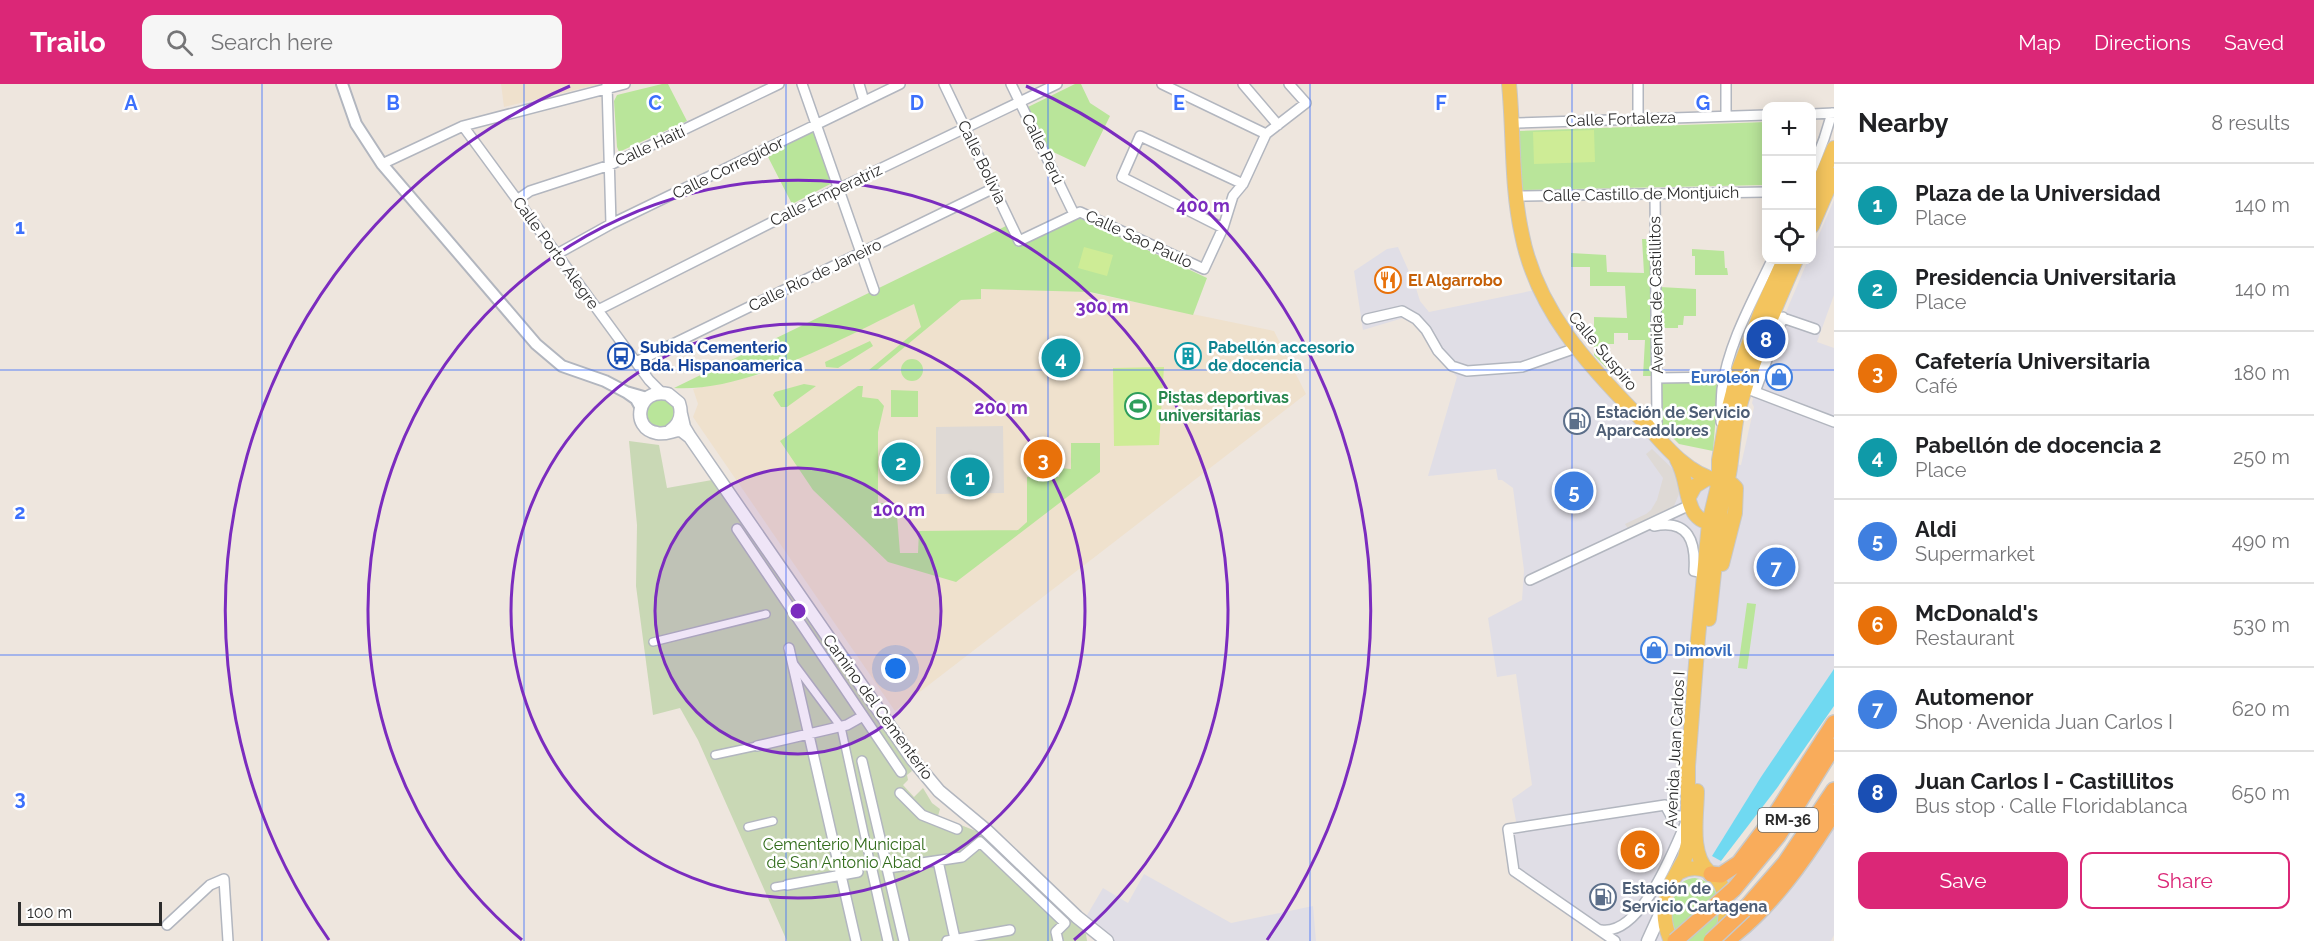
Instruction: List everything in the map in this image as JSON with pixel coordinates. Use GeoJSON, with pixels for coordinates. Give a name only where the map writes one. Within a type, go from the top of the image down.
{"type":"FeatureCollection","features":[{"type":"Feature","properties":{"kind":"highway"},"geometry":{"type":"LineString","coordinates":[[1710,873],[1721,875],[1740,863],[1773,818],[1834,723]]}},
{"type":"Feature","properties":{"kind":"highway","name":"RM-36"},"geometry":{"type":"LineString","coordinates":[[1673,941],[1734,889],[1778,836],[1834,746]]}},
{"type":"Feature","properties":{"kind":"highway","name":"RM-36"},"geometry":{"type":"LineString","coordinates":[[1711,941],[1773,879],[1791,856],[1834,790]]}},
{"type":"Feature","properties":{"kind":"highway"},"geometry":{"type":"LineString","coordinates":[[1726,941],[1744,927],[1782,886],[1806,855],[1834,812]]}},
{"type":"Feature","properties":{"kind":"main road","name":"Calle Suspiro"},"geometry":{"type":"LineString","coordinates":[[1509,84],[1521,234],[1537,282],[1556,321],[1576,348],[1669,450]]}},
{"type":"Feature","properties":{"kind":"main road"},"geometry":{"type":"LineString","coordinates":[[1816,190],[1834,148]]}},
{"type":"Feature","properties":{"kind":"main road"},"geometry":{"type":"LineString","coordinates":[[1816,217],[1834,175]]}},
{"type":"Feature","properties":{"kind":"main road"},"geometry":{"type":"LineString","coordinates":[[1721,481],[1718,466],[1728,409],[1739,369],[1782,264]]}},
{"type":"Feature","properties":{"kind":"main road"},"geometry":{"type":"LineString","coordinates":[[1721,481],[1735,427],[1778,315],[1795,264]]}},
{"type":"Feature","properties":{"kind":"main road"},"geometry":{"type":"LineString","coordinates":[[670,431],[679,423],[681,414],[676,399],[662,393],[646,401],[641,420],[649,430],[658,434],[681,430],[690,436]]}},
{"type":"Feature","properties":{"kind":"main road","name":"Camino del Cementerio"},"geometry":{"type":"LineString","coordinates":[[681,414],[684,427],[690,436],[913,760],[939,791],[987,831],[1077,917],[1107,941]]}},
{"type":"Feature","properties":{"kind":"main road"},"geometry":{"type":"LineString","coordinates":[[1669,450],[1698,473],[1736,488],[1735,513],[1710,606]]}},
{"type":"Feature","properties":{"kind":"main road"},"geometry":{"type":"LineString","coordinates":[[1669,450],[1683,472],[1693,514],[1699,519],[1714,523],[1728,520],[1736,496]]}},
{"type":"Feature","properties":{"kind":"main road"},"geometry":{"type":"LineString","coordinates":[[1689,501],[1691,492],[1699,483],[1708,478],[1721,481]]}},
{"type":"Feature","properties":{"kind":"main road","name":"Avenida Juan Carlos I"},"geometry":{"type":"LineString","coordinates":[[1665,905],[1669,886],[1686,853],[1688,766],[1704,573],[1721,481]]}},
{"type":"Feature","properties":{"kind":"main road","name":"Avenida Juan Carlos I"},"geometry":{"type":"LineString","coordinates":[[1714,523],[1697,769],[1696,825],[1700,859],[1721,886],[1725,900],[1726,916],[1721,941]]}},
{"type":"Feature","properties":{"kind":"main road"},"geometry":{"type":"LineString","coordinates":[[1675,876],[1680,871],[1692,868],[1710,873]]}},
{"type":"Feature","properties":{"kind":"main road"},"geometry":{"type":"LineString","coordinates":[[1648,940],[1665,905]]}},
{"type":"Feature","properties":{"kind":"main road"},"geometry":{"type":"LineString","coordinates":[[1665,905],[1665,924],[1673,941]]}},
{"type":"Feature","properties":{"kind":"street"},"geometry":{"type":"LineString","coordinates":[[342,84],[356,124],[382,164],[548,355],[567,369],[605,381],[646,401],[652,388],[649,380]]}},
{"type":"Feature","properties":{"kind":"street"},"geometry":{"type":"LineString","coordinates":[[382,164],[463,126],[607,86],[625,84]]}},
{"type":"Feature","properties":{"kind":"street","name":"Calle Haití"},"geometry":{"type":"LineString","coordinates":[[517,200],[530,191],[610,165],[779,84]]}},
{"type":"Feature","properties":{"kind":"street"},"geometry":{"type":"LineString","coordinates":[[802,84],[874,290]]}},
{"type":"Feature","properties":{"kind":"street"},"geometry":{"type":"LineString","coordinates":[[859,84],[864,101]]}},
{"type":"Feature","properties":{"kind":"street","name":"Calle Corregidor"},"geometry":{"type":"LineString","coordinates":[[557,254],[611,224],[900,84]]}},
{"type":"Feature","properties":{"kind":"street","name":"Calle Bolivia"},"geometry":{"type":"LineString","coordinates":[[944,84],[1019,241],[1074,214]]}},
{"type":"Feature","properties":{"kind":"street","name":"Calle Perú"},"geometry":{"type":"LineString","coordinates":[[1011,84],[1074,214]]}},
{"type":"Feature","properties":{"kind":"street","name":"Calle Emperatriz"},"geometry":{"type":"LineString","coordinates":[[598,310],[838,189],[1057,84]]}},
{"type":"Feature","properties":{"kind":"street"},"geometry":{"type":"LineString","coordinates":[[1162,84],[1266,134]]}},
{"type":"Feature","properties":{"kind":"street"},"geometry":{"type":"LineString","coordinates":[[1243,84],[1278,125]]}},
{"type":"Feature","properties":{"kind":"street"},"geometry":{"type":"LineString","coordinates":[[1243,184],[1140,136],[1122,177],[1223,228],[1233,196],[1243,184],[1266,134],[1306,103],[1289,84]]}},
{"type":"Feature","properties":{"kind":"street"},"geometry":{"type":"LineString","coordinates":[[1638,84],[1638,119]]}},
{"type":"Feature","properties":{"kind":"street"},"geometry":{"type":"LineString","coordinates":[[1725,84],[1726,116]]}},
{"type":"Feature","properties":{"kind":"street"},"geometry":{"type":"LineString","coordinates":[[607,86],[611,224]]}},
{"type":"Feature","properties":{"kind":"street"},"geometry":{"type":"LineString","coordinates":[[1816,114],[1833,113],[1816,160]]}},
{"type":"Feature","properties":{"kind":"street","name":"Calle Fortaleza"},"geometry":{"type":"LineString","coordinates":[[1512,125],[1517,123],[1762,115]]}},
{"type":"Feature","properties":{"kind":"street","name":"Calle Porto Alegre"},"geometry":{"type":"LineString","coordinates":[[463,126],[649,380],[662,393]]}},
{"type":"Feature","properties":{"kind":"street","name":"Calle Río de Janeiro"},"geometry":{"type":"LineString","coordinates":[[636,362],[994,188]]}},
{"type":"Feature","properties":{"kind":"street","name":"Calle Castillo de Montjuich"},"geometry":{"type":"LineString","coordinates":[[1517,199],[1522,196],[1762,192]]}},
{"type":"Feature","properties":{"kind":"street","name":"Avenida de Castillitos"},"geometry":{"type":"LineString","coordinates":[[1653,432],[1657,422],[1655,194]]}},
{"type":"Feature","properties":{"kind":"street","name":"Calle Sao Paulo"},"geometry":{"type":"LineString","coordinates":[[1074,214],[1080,212],[1204,269],[1223,228]]}},
{"type":"Feature","properties":{"kind":"street"},"geometry":{"type":"LineString","coordinates":[[1721,448],[1722,389],[1725,377],[1740,332],[1770,264]]}},
{"type":"Feature","properties":{"kind":"street"},"geometry":{"type":"LineString","coordinates":[[1366,320],[1402,311],[1416,319],[1426,330],[1438,351],[1452,366],[1467,371],[1522,366],[1576,348]]}},
{"type":"Feature","properties":{"kind":"street"},"geometry":{"type":"LineString","coordinates":[[1778,315],[1815,329]]}},
{"type":"Feature","properties":{"kind":"street"},"geometry":{"type":"LineString","coordinates":[[1657,378],[1725,377]]}},
{"type":"Feature","properties":{"kind":"street"},"geometry":{"type":"LineString","coordinates":[[1750,390],[1834,422]]}},
{"type":"Feature","properties":{"kind":"street"},"geometry":{"type":"LineString","coordinates":[[1530,580],[1646,527],[1689,501]]}},
{"type":"Feature","properties":{"kind":"street"},"geometry":{"type":"LineString","coordinates":[[1646,527],[1668,524],[1681,528],[1694,543],[1694,571],[1704,573]]}},
{"type":"Feature","properties":{"kind":"street"},"geometry":{"type":"LineString","coordinates":[[737,529],[901,772]]}},
{"type":"Feature","properties":{"kind":"street"},"geometry":{"type":"LineString","coordinates":[[653,642],[766,615]]}},
{"type":"Feature","properties":{"kind":"street"},"geometry":{"type":"LineString","coordinates":[[789,648],[856,941]]}},
{"type":"Feature","properties":{"kind":"street"},"geometry":{"type":"LineString","coordinates":[[792,662],[841,727],[888,941]]}},
{"type":"Feature","properties":{"kind":"street"},"geometry":{"type":"LineString","coordinates":[[715,755],[841,727],[863,716]]}},
{"type":"Feature","properties":{"kind":"street"},"geometry":{"type":"LineString","coordinates":[[862,761],[904,941]]}},
{"type":"Feature","properties":{"kind":"street"},"geometry":{"type":"LineString","coordinates":[[900,793],[922,815],[957,830]]}},
{"type":"Feature","properties":{"kind":"street"},"geometry":{"type":"LineString","coordinates":[[1600,930],[1610,931],[1618,928],[1642,906],[1669,861],[1687,818],[1671,816],[1665,805],[1508,829],[1514,871],[1600,930],[1615,940]]}},
{"type":"Feature","properties":{"kind":"street"},"geometry":{"type":"LineString","coordinates":[[748,827],[773,821]]}},
{"type":"Feature","properties":{"kind":"street"},"geometry":{"type":"LineString","coordinates":[[888,868],[962,857],[980,842],[1065,923],[1056,932],[1058,941]]}},
{"type":"Feature","properties":{"kind":"street"},"geometry":{"type":"LineString","coordinates":[[938,861],[951,940],[1010,930]]}},
{"type":"Feature","properties":{"kind":"street"},"geometry":{"type":"LineString","coordinates":[[775,887],[858,872]]}},
{"type":"Feature","properties":{"kind":"street"},"geometry":{"type":"LineString","coordinates":[[167,925],[210,885],[224,879],[228,941]]}},
{"type":"Feature","properties":{"kind":"shaded area"},"geometry":{"type":"Polygon","coordinates":[[[501,84],[600,84],[504,107],[501,84]]]}},
{"type":"Feature","properties":{"kind":"shaded area"},"geometry":{"type":"Polygon","coordinates":[[[1834,200],[1834,295],[1817,342],[1834,348],[1834,686],[1717,858],[1721,861],[1744,910],[1834,812],[1834,935],[1831,941],[1615,941],[1514,871],[1508,829],[1517,827],[1512,799],[1532,785],[1516,674],[1497,677],[1488,618],[1522,600],[1524,570],[1513,488],[1502,480],[1498,480],[1496,469],[1428,476],[1457,377],[1434,352],[1421,329],[1403,318],[1363,330],[1354,271],[1387,249],[1398,247],[1420,301],[1429,312],[1540,289],[1576,348],[1704,476],[1732,464],[1741,465],[1759,376],[1806,264],[1816,264],[1816,242],[1834,200]]]}},
{"type":"Feature","properties":{"kind":"shaded area"},"geometry":{"type":"Polygon","coordinates":[[[984,271],[1274,331],[1306,394],[895,711],[693,417],[698,404],[693,389],[764,374],[984,271]]]}},
{"type":"Feature","properties":{"kind":"shaded area"},"geometry":{"type":"Polygon","coordinates":[[[1003,426],[1004,493],[936,494],[936,427],[1003,426]]]}},
{"type":"Feature","properties":{"kind":"shaded area"},"geometry":{"type":"Polygon","coordinates":[[[1652,449],[1676,472],[1680,486],[1679,494],[1674,506],[1628,529],[1625,524],[1646,514],[1657,500],[1663,478],[1646,454],[1652,449]]]}},
{"type":"Feature","properties":{"kind":"shaded area"},"geometry":{"type":"Polygon","coordinates":[[[1144,874],[1231,923],[1313,906],[1316,941],[1107,941],[1083,922],[1103,888],[1128,903],[1144,874]]]}},
{"type":"Feature","properties":{"kind":"green space"},"geometry":{"type":"Polygon","coordinates":[[[668,84],[687,121],[619,152],[614,101],[617,95],[668,84]]]}},
{"type":"Feature","properties":{"kind":"green space"},"geometry":{"type":"Polygon","coordinates":[[[1075,84],[1081,84],[1090,103],[1110,116],[1085,167],[1049,150],[1028,107],[1075,84]]]}},
{"type":"Feature","properties":{"kind":"green space"},"geometry":{"type":"Polygon","coordinates":[[[1762,122],[1762,185],[1521,190],[1518,131],[1762,122]]]}},
{"type":"Feature","properties":{"kind":"green space"},"geometry":{"type":"Polygon","coordinates":[[[817,129],[836,181],[792,204],[767,155],[817,129]]]}},
{"type":"Feature","properties":{"kind":"green space"},"geometry":{"type":"Polygon","coordinates":[[[1594,130],[1595,162],[1534,164],[1533,132],[1594,130]]]}},
{"type":"Feature","properties":{"kind":"green space"},"geometry":{"type":"Polygon","coordinates":[[[1079,218],[1207,278],[1193,315],[1090,292],[981,289],[981,299],[961,300],[877,370],[869,370],[921,327],[914,304],[828,346],[766,372],[704,387],[674,388],[1006,226],[1017,247],[1079,218]]]}},
{"type":"Feature","properties":{"kind":"green space"},"geometry":{"type":"Polygon","coordinates":[[[1642,239],[1651,239],[1652,376],[1643,376],[1645,340],[1628,340],[1628,333],[1614,333],[1614,344],[1602,344],[1602,356],[1612,356],[1614,376],[1594,355],[1594,317],[1627,318],[1625,286],[1590,286],[1590,267],[1571,267],[1571,253],[1606,255],[1607,272],[1644,273],[1642,239]]]}},
{"type":"Feature","properties":{"kind":"green space"},"geometry":{"type":"Polygon","coordinates":[[[1084,247],[1113,255],[1107,276],[1078,268],[1084,247]]]}},
{"type":"Feature","properties":{"kind":"green space"},"geometry":{"type":"Polygon","coordinates":[[[1692,249],[1724,251],[1725,268],[1727,268],[1728,275],[1695,275],[1695,256],[1692,256],[1692,249]]]}},
{"type":"Feature","properties":{"kind":"green space"},"geometry":{"type":"Polygon","coordinates":[[[1660,287],[1696,289],[1696,316],[1684,316],[1683,325],[1678,325],[1678,328],[1661,328],[1660,287]]]}},
{"type":"Feature","properties":{"kind":"green space"},"geometry":{"type":"Polygon","coordinates":[[[870,341],[873,346],[838,368],[826,367],[825,362],[870,341]]]}},
{"type":"Feature","properties":{"kind":"green space"},"geometry":{"type":"Polygon","coordinates":[[[912,359],[920,362],[923,370],[920,378],[912,381],[904,378],[901,370],[904,362],[912,359]]]}},
{"type":"Feature","properties":{"kind":"green space","name":"Pistas deportivas universitarias"},"geometry":{"type":"Polygon","coordinates":[[[1164,367],[1159,445],[1114,446],[1113,368],[1164,367]]]}},
{"type":"Feature","properties":{"kind":"green space"},"geometry":{"type":"Polygon","coordinates":[[[1719,377],[1713,451],[1679,444],[1662,427],[1662,378],[1719,377]]]}},
{"type":"Feature","properties":{"kind":"green space"},"geometry":{"type":"Polygon","coordinates":[[[804,384],[816,386],[787,407],[781,407],[773,395],[775,392],[804,384]]]}},
{"type":"Feature","properties":{"kind":"green space"},"geometry":{"type":"Polygon","coordinates":[[[858,386],[863,386],[862,397],[878,399],[884,406],[878,432],[878,503],[896,503],[900,553],[918,553],[919,531],[1018,530],[1027,522],[1027,477],[1059,477],[1060,468],[1071,469],[1071,443],[1100,443],[1100,472],[956,582],[888,562],[813,490],[780,441],[858,386]]]}},
{"type":"Feature","properties":{"kind":"green space"},"geometry":{"type":"Polygon","coordinates":[[[891,390],[918,391],[918,417],[891,417],[891,390]]]}},
{"type":"Feature","properties":{"kind":"green space"},"geometry":{"type":"Polygon","coordinates":[[[672,396],[679,423],[653,432],[641,408],[643,403],[672,396]]]}},
{"type":"Feature","properties":{"kind":"green space","name":"Cementerio Municipal de San Antonio Abad"},"geometry":{"type":"Polygon","coordinates":[[[629,441],[659,445],[667,488],[712,480],[912,771],[907,775],[908,780],[903,785],[914,797],[923,788],[932,803],[940,809],[938,816],[981,833],[1086,934],[1087,941],[787,941],[698,740],[680,708],[653,715],[636,586],[637,525],[629,441]]]}},
{"type":"Feature","properties":{"kind":"green space"},"geometry":{"type":"Polygon","coordinates":[[[1747,603],[1756,604],[1747,669],[1738,668],[1747,603]]]}},
{"type":"Feature","properties":{"kind":"green space"},"geometry":{"type":"Polygon","coordinates":[[[1695,878],[1705,881],[1712,887],[1719,903],[1718,923],[1713,941],[1680,941],[1673,923],[1674,894],[1678,886],[1695,878]]]}},
{"type":"Feature","properties":{"kind":"water"},"geometry":{"type":"Polygon","coordinates":[[[1834,669],[1834,706],[1777,788],[1721,861],[1712,856],[1761,777],[1834,669]]]}},
{"type":"Feature","properties":{"kind":"place","name":"El Algarrobo"},"geometry":{"type":"Point","coordinates":[1388,280]}},
{"type":"Feature","properties":{"kind":"place","name":"Juan Carlos I - Castillitos"},"geometry":{"type":"Point","coordinates":[1766,339]}},
{"type":"Feature","properties":{"kind":"place","name":"Subida Cementerio Bda. Hispanoamerica"},"geometry":{"type":"Point","coordinates":[621,356]}},
{"type":"Feature","properties":{"kind":"place","name":"Pabellón accesorio de docencia"},"geometry":{"type":"Point","coordinates":[1188,356]}},
{"type":"Feature","properties":{"kind":"place","name":"Pabellón de docencia 2"},"geometry":{"type":"Point","coordinates":[1061,358]}},
{"type":"Feature","properties":{"kind":"place","name":"Euroleón"},"geometry":{"type":"Point","coordinates":[1779,377]}},
{"type":"Feature","properties":{"kind":"place","name":"Pistas deportivas universitarias"},"geometry":{"type":"Point","coordinates":[1138,406]}},
{"type":"Feature","properties":{"kind":"place","name":"Estación de Servicio Aparcadolores"},"geometry":{"type":"Point","coordinates":[1577,421]}},
{"type":"Feature","properties":{"kind":"place","name":"Cafetería Universitaria"},"geometry":{"type":"Point","coordinates":[1043,459]}},
{"type":"Feature","properties":{"kind":"place","name":"Presidencia Universitaria"},"geometry":{"type":"Point","coordinates":[901,462]}},
{"type":"Feature","properties":{"kind":"place","name":"Plaza de la Universidad"},"geometry":{"type":"Point","coordinates":[970,477]}},
{"type":"Feature","properties":{"kind":"place","name":"Aldi"},"geometry":{"type":"Point","coordinates":[1574,491]}},
{"type":"Feature","properties":{"kind":"place","name":"Automenor"},"geometry":{"type":"Point","coordinates":[1776,567]}},
{"type":"Feature","properties":{"kind":"place","name":"Dimovil"},"geometry":{"type":"Point","coordinates":[1654,650]}},
{"type":"Feature","properties":{"kind":"place","name":"McDonald's"},"geometry":{"type":"Point","coordinates":[1640,850]}},
{"type":"Feature","properties":{"kind":"place","name":"Estación de Servicio Cartagena"},"geometry":{"type":"Point","coordinates":[1603,897]}}]}
